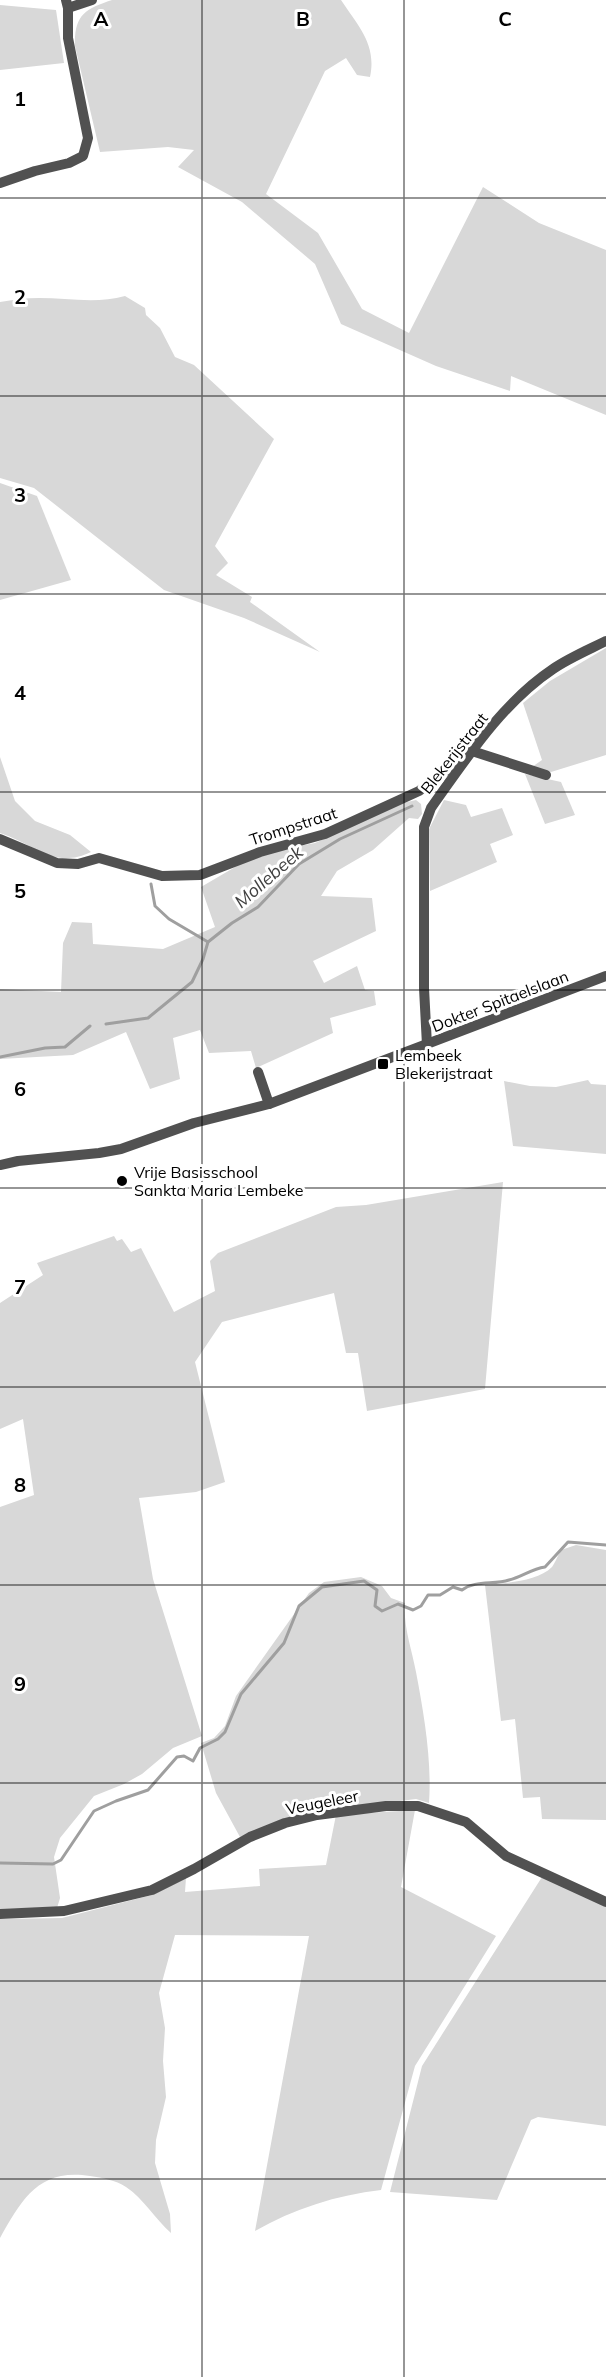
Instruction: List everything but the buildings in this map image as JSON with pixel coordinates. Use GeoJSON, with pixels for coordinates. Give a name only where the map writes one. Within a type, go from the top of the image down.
{"type":"FeatureCollection","features":[{"type":"Feature","properties":{"kind":"street"},"geometry":{"type":"LineString","coordinates":[[0,183],[35,171],[69,164],[83,156],[88,138],[68,38],[67,4],[92,0]]}},
{"type":"Feature","properties":{"kind":"street","name":"Blekerijstraat"},"geometry":{"type":"LineString","coordinates":[[427,1045],[424,988],[424,827],[431,808],[472,752],[516,699],[553,669],[606,641]]}},
{"type":"Feature","properties":{"kind":"street"},"geometry":{"type":"LineString","coordinates":[[472,752],[546,775]]}},
{"type":"Feature","properties":{"kind":"street","name":"Trompstraat"},"geometry":{"type":"LineString","coordinates":[[0,839],[57,863],[78,864],[99,858],[162,876],[200,874],[260,852],[325,834],[419,791],[472,752]]}},
{"type":"Feature","properties":{"kind":"street"},"geometry":{"type":"LineString","coordinates":[[419,791],[428,797],[431,808]]}},
{"type":"Feature","properties":{"kind":"street","name":"Dokter Spitaelslaan"},"geometry":{"type":"LineString","coordinates":[[0,1165],[18,1161],[99,1154],[121,1149],[194,1123],[269,1104],[606,976]]}},
{"type":"Feature","properties":{"kind":"street"},"geometry":{"type":"LineString","coordinates":[[258,1072],[269,1104]]}},
{"type":"Feature","properties":{"kind":"street","name":"Veugeleer"},"geometry":{"type":"LineString","coordinates":[[0,1914],[64,1911],[152,1890],[250,1837],[285,1823],[317,1815],[386,1806],[418,1806],[466,1822],[506,1856],[606,1902]]}},
{"type":"Feature","properties":{"kind":"shaded area"},"geometry":{"type":"Polygon","coordinates":[[[112,0],[341,0],[365,36],[371,55],[370,77],[357,75],[346,58],[325,71],[266,194],[318,233],[362,309],[409,333],[483,187],[539,223],[606,250],[606,415],[511,376],[510,391],[436,366],[341,324],[315,264],[242,202],[178,167],[194,150],[168,147],[100,152],[75,46],[75,35],[79,20],[88,10],[112,0]]]}},
{"type":"Feature","properties":{"kind":"shaded area"},"geometry":{"type":"Polygon","coordinates":[[[0,5],[56,10],[64,63],[0,70],[0,5]]]}},
{"type":"Feature","properties":{"kind":"shaded area"},"geometry":{"type":"Polygon","coordinates":[[[125,296],[145,308],[146,315],[160,328],[175,357],[194,365],[274,439],[215,546],[228,563],[216,575],[252,597],[250,602],[320,652],[244,618],[164,590],[34,488],[0,478],[0,302],[34,298],[104,300],[125,296]]]}},
{"type":"Feature","properties":{"kind":"shaded area"},"geometry":{"type":"Polygon","coordinates":[[[0,483],[37,496],[71,580],[0,600],[0,483]]]}},
{"type":"Feature","properties":{"kind":"shaded area"},"geometry":{"type":"Polygon","coordinates":[[[606,648],[606,755],[551,772],[532,767],[542,760],[523,703],[550,681],[606,648]]]}},
{"type":"Feature","properties":{"kind":"shaded area"},"geometry":{"type":"Polygon","coordinates":[[[0,757],[15,801],[35,821],[70,835],[91,852],[78,857],[55,857],[0,833],[0,757]]]}},
{"type":"Feature","properties":{"kind":"shaded area"},"geometry":{"type":"Polygon","coordinates":[[[525,774],[561,782],[575,815],[545,824],[525,774]]]}},
{"type":"Feature","properties":{"kind":"shaded area"},"geometry":{"type":"Polygon","coordinates":[[[416,800],[421,804],[422,814],[418,819],[409,818],[373,850],[337,871],[321,896],[372,898],[376,931],[313,961],[324,983],[357,966],[365,990],[374,991],[376,1005],[330,1018],[333,1033],[256,1068],[251,1051],[209,1053],[200,1030],[173,1038],[180,1079],[150,1089],[126,1032],[73,1055],[0,1059],[0,989],[61,992],[63,943],[72,922],[92,923],[93,944],[163,949],[215,927],[201,887],[242,863],[267,852],[315,843],[403,803],[416,800]]]}},
{"type":"Feature","properties":{"kind":"shaded area"},"geometry":{"type":"Polygon","coordinates":[[[444,800],[466,805],[471,817],[502,808],[513,835],[490,844],[497,862],[430,891],[429,829],[444,800]]]}},
{"type":"Feature","properties":{"kind":"shaded area"},"geometry":{"type":"Polygon","coordinates":[[[588,1080],[591,1084],[606,1085],[606,1154],[513,1146],[504,1081],[530,1086],[556,1087],[588,1080]]]}},
{"type":"Feature","properties":{"kind":"shaded area"},"geometry":{"type":"Polygon","coordinates":[[[503,1182],[485,1389],[367,1411],[358,1353],[346,1353],[334,1293],[222,1322],[195,1362],[225,1482],[196,1492],[139,1498],[153,1579],[202,1736],[173,1748],[142,1774],[124,1784],[94,1796],[60,1838],[54,1857],[60,1898],[57,1908],[0,1909],[0,1507],[34,1495],[23,1419],[0,1429],[0,1303],[43,1275],[37,1263],[114,1236],[117,1241],[122,1239],[131,1252],[141,1248],[174,1312],[215,1291],[210,1261],[218,1253],[336,1207],[366,1205],[503,1182]]]}},
{"type":"Feature","properties":{"kind":"shaded area"},"geometry":{"type":"Polygon","coordinates":[[[576,1545],[606,1550],[606,1820],[542,1819],[540,1797],[523,1798],[515,1719],[501,1721],[485,1585],[520,1581],[538,1576],[552,1567],[561,1550],[576,1545]]]}},
{"type":"Feature","properties":{"kind":"shaded area"},"geometry":{"type":"Polygon","coordinates":[[[361,1577],[382,1586],[391,1598],[405,1603],[407,1629],[427,1738],[429,1803],[416,1799],[319,1811],[240,1837],[216,1793],[201,1743],[214,1738],[225,1726],[236,1696],[309,1593],[324,1582],[361,1577]]]}},
{"type":"Feature","properties":{"kind":"shaded area"},"geometry":{"type":"Polygon","coordinates":[[[415,1810],[401,1887],[496,1936],[415,2066],[381,2190],[348,2195],[316,2204],[255,2231],[309,1936],[175,1935],[159,1993],[165,2028],[163,2061],[166,2097],[156,2140],[155,2163],[170,2214],[171,2233],[126,2187],[104,2179],[72,2175],[58,2177],[34,2189],[16,2211],[0,2238],[0,1919],[62,1918],[152,1895],[186,1878],[185,1892],[260,1886],[259,1869],[326,1865],[336,1815],[415,1810]]]}},
{"type":"Feature","properties":{"kind":"shaded area"},"geometry":{"type":"Polygon","coordinates":[[[542,1877],[606,1906],[606,2126],[538,2117],[531,2120],[497,2200],[390,2192],[422,2066],[542,1877]]]}},
{"type":"Feature","properties":{"kind":"waterway","name":"Mollebeek"},"geometry":{"type":"LineString","coordinates":[[106,1024],[148,1018],[192,982],[208,942],[232,923],[258,907],[299,864],[340,839],[412,806]]}},
{"type":"Feature","properties":{"kind":"waterway"},"geometry":{"type":"LineString","coordinates":[[151,884],[155,906],[169,919],[208,942]]}},
{"type":"Feature","properties":{"kind":"waterway","name":"Mollebeek"},"geometry":{"type":"LineString","coordinates":[[0,1057],[45,1048],[65,1047],[90,1026]]}},
{"type":"Feature","properties":{"kind":"waterway"},"geometry":{"type":"LineString","coordinates":[[0,1863],[53,1864],[61,1860],[94,1811],[148,1790],[177,1757],[184,1756],[193,1761],[200,1748],[218,1739],[225,1732],[241,1694],[284,1643],[299,1606],[322,1587],[364,1581],[377,1590],[375,1606],[382,1611],[398,1604],[413,1610],[421,1606],[428,1595],[440,1595],[453,1587],[462,1590],[473,1585],[514,1579],[545,1567],[568,1542],[606,1545]]}},
{"type":"Feature","properties":{"kind":"place","name":"Lembeek Blekerijstraat"},"geometry":{"type":"Point","coordinates":[383,1064]}},
{"type":"Feature","properties":{"kind":"place","name":"Vrije Basisschool Sankta Maria Lembeke"},"geometry":{"type":"Point","coordinates":[122,1181]}}]}
